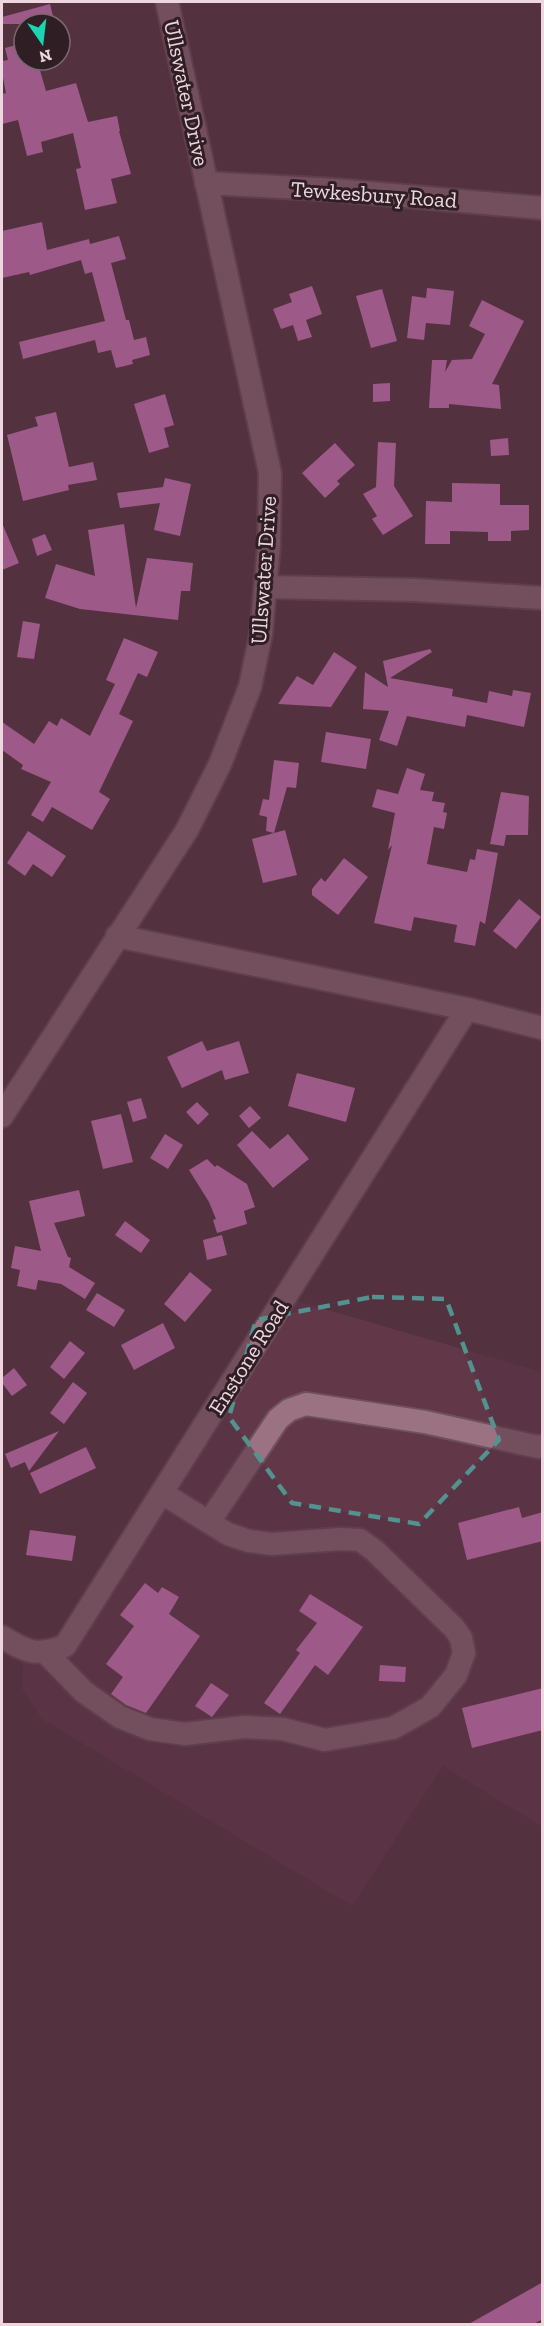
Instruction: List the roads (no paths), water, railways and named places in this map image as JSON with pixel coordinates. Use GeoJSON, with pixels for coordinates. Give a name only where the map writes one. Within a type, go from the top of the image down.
{"type":"FeatureCollection","features":[{"type":"Feature","properties":{"kind":"street","name":"Ullswater Drive"},"geometry":{"type":"LineString","coordinates":[[2,1116],[188,830],[220,764],[250,687],[261,634],[269,544],[270,473],[167,2]]}},
{"type":"Feature","properties":{"kind":"street","name":"Tewkesbury Road"},"geometry":{"type":"LineString","coordinates":[[206,183],[347,191],[543,208]]}},
{"type":"Feature","properties":{"kind":"street"},"geometry":{"type":"LineString","coordinates":[[266,587],[415,590],[543,598]]}},
{"type":"Feature","properties":{"kind":"street"},"geometry":{"type":"LineString","coordinates":[[117,936],[543,1028]]}},
{"type":"Feature","properties":{"kind":"street","name":"Enstone Road"},"geometry":{"type":"LineString","coordinates":[[46,1653],[65,1646],[467,1010]]}},
{"type":"Feature","properties":{"kind":"street"},"geometry":{"type":"LineString","coordinates":[[209,1522],[278,1419],[289,1410],[306,1404],[425,1422],[538,1447],[543,1446]]}},
{"type":"Feature","properties":{"kind":"street"},"geometry":{"type":"LineString","coordinates":[[2,1637],[28,1651],[46,1653],[84,1692],[120,1717],[150,1729],[185,1734],[244,1726],[283,1729],[325,1740],[393,1728],[430,1707],[456,1675],[464,1653],[461,1638],[454,1628],[375,1551],[360,1540],[341,1539],[272,1544],[249,1541],[228,1534],[162,1493]]}}]}
